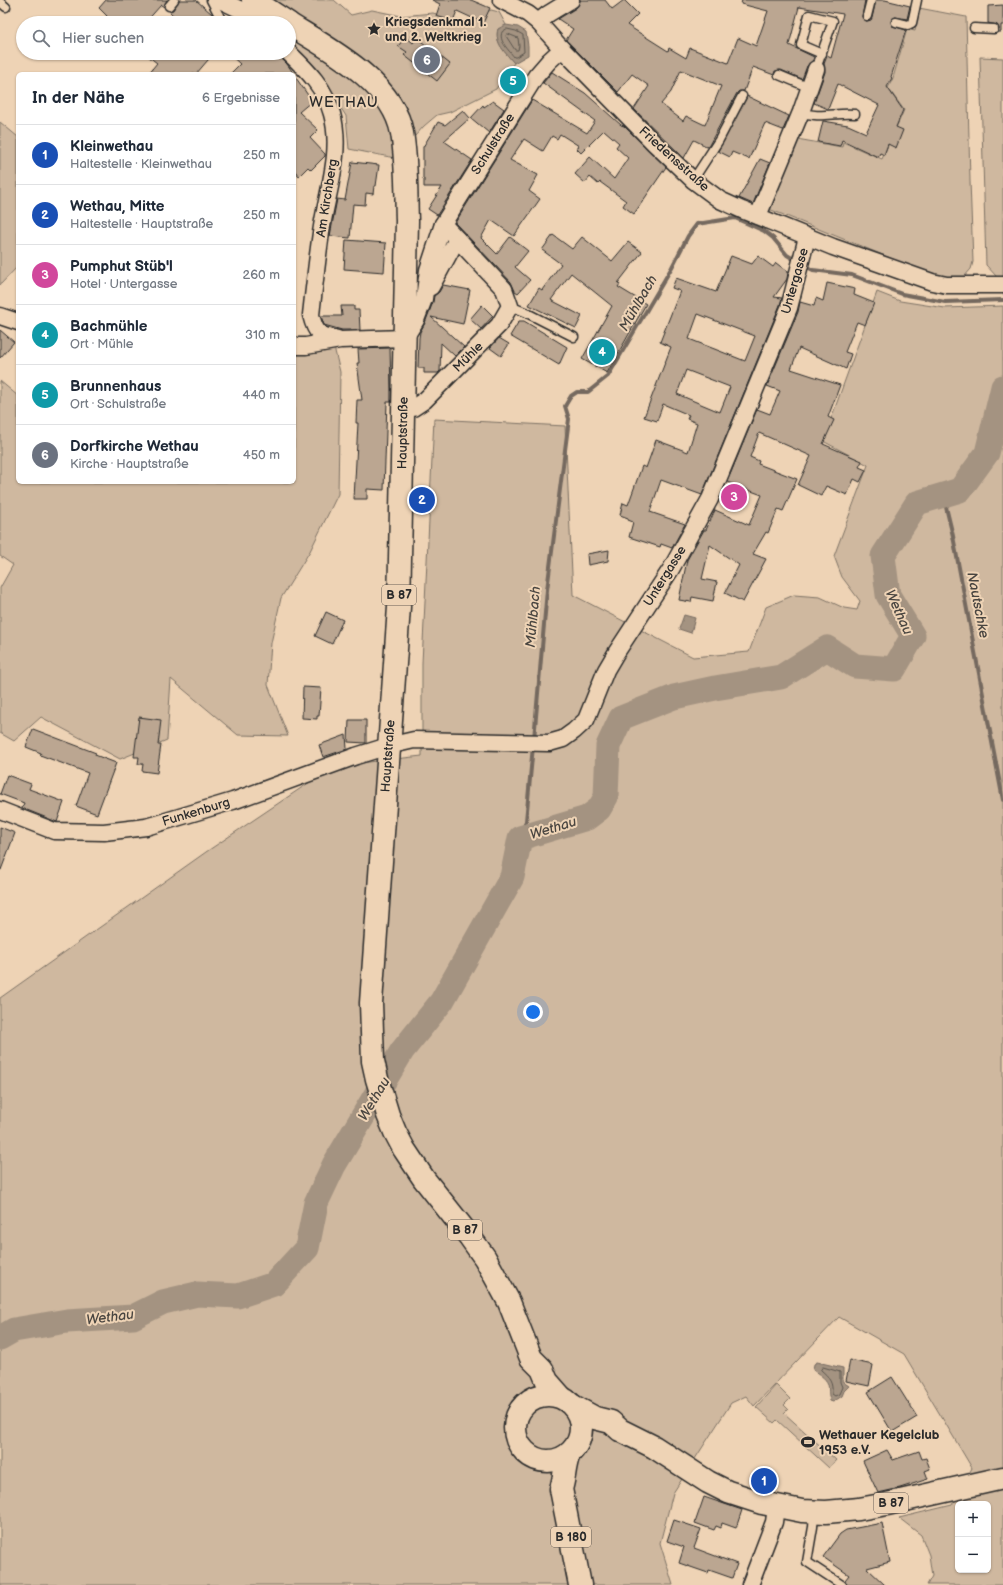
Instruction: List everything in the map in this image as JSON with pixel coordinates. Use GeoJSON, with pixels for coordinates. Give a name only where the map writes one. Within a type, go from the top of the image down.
{"type":"FeatureCollection","features":[{"type":"Feature","properties":{"kind":"main road","name":"Hauptstraße"},"geometry":{"type":"LineString","coordinates":[[258,9],[273,16]]}},
{"type":"Feature","properties":{"kind":"main road","name":"Hauptstraße"},"geometry":{"type":"LineString","coordinates":[[296,28],[341,58],[365,76],[379,90],[390,104],[397,117],[402,132],[405,160],[407,221],[404,410],[398,607],[371,1003],[373,1061],[378,1085],[388,1115],[404,1149],[470,1237],[495,1275],[509,1302],[531,1358]]}},
{"type":"Feature","properties":{"kind":"main road","name":"B 87"},"geometry":{"type":"LineString","coordinates":[[531,1358],[542,1369],[547,1381],[567,1402],[595,1418],[611,1422],[620,1430],[654,1447],[708,1482],[728,1492],[776,1507],[814,1512],[842,1511],[887,1504],[1003,1478]]}},
{"type":"Feature","properties":{"kind":"main road","name":"B 87"},"geometry":{"type":"LineString","coordinates":[[525,1404],[530,1390],[529,1371],[531,1358]]}},
{"type":"Feature","properties":{"kind":"main road"},"geometry":{"type":"LineString","coordinates":[[573,1450],[581,1435],[581,1425],[578,1415],[567,1402],[552,1395],[542,1395],[533,1398],[525,1404],[516,1417],[515,1433],[521,1448],[534,1459],[548,1462],[563,1458],[593,1437],[620,1430]]}},
{"type":"Feature","properties":{"kind":"main road","name":"B 180"},"geometry":{"type":"LineString","coordinates":[[573,1450],[564,1468],[564,1479],[561,1489],[580,1585]]}},
{"type":"Feature","properties":{"kind":"main road","name":"B 180"},"geometry":{"type":"LineString","coordinates":[[534,1459],[544,1466],[554,1482],[561,1489]]}},
{"type":"Feature","properties":{"kind":"street","name":"Hauptstraße"},"geometry":{"type":"LineString","coordinates":[[220,0],[243,11],[251,12],[258,9]]}},
{"type":"Feature","properties":{"kind":"street","name":"Friedensstraße"},"geometry":{"type":"LineString","coordinates":[[501,0],[528,14],[538,22],[562,49],[654,144],[693,180],[720,200],[807,236],[932,282],[947,285],[1003,285]]}},
{"type":"Feature","properties":{"kind":"street"},"geometry":{"type":"LineString","coordinates":[[538,22],[571,0]]}},
{"type":"Feature","properties":{"kind":"street","name":"Schulstraße"},"geometry":{"type":"LineString","coordinates":[[405,338],[416,320],[424,298],[428,270],[443,224],[536,76],[562,49]]}},
{"type":"Feature","properties":{"kind":"street","name":"Am Kirchberg"},"geometry":{"type":"LineString","coordinates":[[296,60],[315,78],[332,114],[336,134],[334,163],[321,233],[311,315],[314,328],[321,336],[340,340]]}},
{"type":"Feature","properties":{"kind":"street"},"geometry":{"type":"LineString","coordinates":[[758,216],[801,112],[816,69]]}},
{"type":"Feature","properties":{"kind":"street"},"geometry":{"type":"LineString","coordinates":[[443,224],[504,288],[510,306]]}},
{"type":"Feature","properties":{"kind":"street","name":"Untergasse"},"geometry":{"type":"LineString","coordinates":[[388,746],[416,740],[549,743],[563,739],[586,720],[606,670],[671,569],[710,499],[789,308],[807,236]]}},
{"type":"Feature","properties":{"kind":"street"},"geometry":{"type":"LineString","coordinates":[[424,298],[457,239]]}},
{"type":"Feature","properties":{"kind":"street","name":"Mühle"},"geometry":{"type":"LineString","coordinates":[[404,410],[413,408],[425,400],[499,325],[510,306]]}},
{"type":"Feature","properties":{"kind":"street"},"geometry":{"type":"LineString","coordinates":[[0,316],[16,321]]}},
{"type":"Feature","properties":{"kind":"street","name":"Am Kirchberg"},"geometry":{"type":"LineString","coordinates":[[296,346],[306,346],[340,340],[405,338]]}},
{"type":"Feature","properties":{"kind":"street","name":"Funkenburg"},"geometry":{"type":"LineString","coordinates":[[0,810],[54,831],[104,832],[146,827],[233,801],[388,746]]}},
{"type":"Feature","properties":{"kind":"street"},"geometry":{"type":"LineString","coordinates":[[750,1585],[774,1522],[776,1507]]}},
{"type":"Feature","properties":{"kind":"lane"},"geometry":{"type":"LineString","coordinates":[[210,0],[219,16]]}},
{"type":"Feature","properties":{"kind":"lane"},"geometry":{"type":"LineString","coordinates":[[867,16],[871,0]]}},
{"type":"Feature","properties":{"kind":"lane"},"geometry":{"type":"LineString","coordinates":[[896,22],[908,25],[912,23],[917,0]]}},
{"type":"Feature","properties":{"kind":"lane"},"geometry":{"type":"LineString","coordinates":[[816,69],[822,54],[833,21],[809,15],[801,45],[822,54]]}},
{"type":"Feature","properties":{"kind":"lane"},"geometry":{"type":"LineString","coordinates":[[974,28],[994,29]]}},
{"type":"Feature","properties":{"kind":"lane"},"geometry":{"type":"LineString","coordinates":[[779,75],[810,88]]}},
{"type":"Feature","properties":{"kind":"lane"},"geometry":{"type":"LineString","coordinates":[[693,180],[719,140],[742,96]]}},
{"type":"Feature","properties":{"kind":"lane"},"geometry":{"type":"LineString","coordinates":[[801,112],[813,115],[845,113],[855,114]]}},
{"type":"Feature","properties":{"kind":"lane"},"geometry":{"type":"LineString","coordinates":[[510,306],[526,312],[574,337]]}},
{"type":"Feature","properties":{"kind":"lane"},"geometry":{"type":"LineString","coordinates":[[814,1512],[808,1562],[842,1585]]}},
{"type":"Feature","properties":{"kind":"shaded area"},"geometry":{"type":"Polygon","coordinates":[[[266,0],[334,0],[351,15],[372,10],[401,16],[433,13],[463,22],[491,10],[499,12],[506,25],[498,29],[498,39],[504,52],[514,63],[496,89],[450,112],[437,115],[424,126],[395,158],[349,149],[346,116],[325,83],[296,50],[296,16],[282,16],[266,0]]]}},
{"type":"Feature","properties":{"kind":"shaded area"},"geometry":{"type":"Polygon","coordinates":[[[919,8],[966,17],[973,262],[971,269],[963,278],[935,276],[769,209],[797,139],[842,147],[843,142],[882,159],[904,110],[888,88],[893,78],[907,29],[915,31],[919,8]]]}},
{"type":"Feature","properties":{"kind":"shaded area"},"geometry":{"type":"Polygon","coordinates":[[[980,57],[1003,58],[1003,277],[997,277],[986,265],[980,57]]]}},
{"type":"Feature","properties":{"kind":"shaded area"},"geometry":{"type":"Polygon","coordinates":[[[0,122],[16,135],[16,268],[0,285],[0,122]]]}},
{"type":"Feature","properties":{"kind":"shaded area"},"geometry":{"type":"Polygon","coordinates":[[[877,292],[900,301],[945,308],[1003,306],[1003,1585],[927,1585],[932,1576],[929,1555],[921,1535],[899,1518],[952,1505],[972,1468],[904,1354],[839,1317],[754,1406],[746,1396],[731,1403],[673,1493],[660,1543],[673,1585],[0,1585],[0,998],[206,852],[310,782],[360,763],[422,756],[422,663],[434,419],[565,426],[573,595],[693,657],[749,652],[766,607],[794,595],[820,597],[844,608],[857,610],[860,601],[842,577],[834,556],[868,465],[823,441],[877,292]]]}},
{"type":"Feature","properties":{"kind":"shaded area"},"geometry":{"type":"Polygon","coordinates":[[[334,347],[340,372],[338,494],[310,551],[281,598],[271,643],[268,685],[288,736],[238,735],[171,679],[167,740],[120,759],[41,717],[14,741],[0,733],[0,588],[13,565],[0,556],[0,381],[16,394],[16,484],[296,484],[296,353],[315,353],[334,347]]]}},
{"type":"Feature","properties":{"kind":"shaded area","name":"Wethauer Kegelclub 1953 e.V."},"geometry":{"type":"Polygon","coordinates":[[[776,1385],[790,1399],[784,1405],[788,1409],[784,1413],[836,1460],[829,1468],[777,1420],[774,1423],[756,1407],[776,1385]]]}},
{"type":"Feature","properties":{"kind":"water"},"geometry":{"type":"Polygon","coordinates":[[[506,25],[518,27],[526,32],[528,55],[514,63],[504,52],[498,39],[498,29],[506,25]]]}},
{"type":"Feature","properties":{"kind":"water"},"geometry":{"type":"Polygon","coordinates":[[[684,615],[695,618],[691,633],[679,629],[684,615]]]}},
{"type":"Feature","properties":{"kind":"water"},"geometry":{"type":"Polygon","coordinates":[[[817,1362],[843,1368],[843,1382],[849,1386],[844,1391],[842,1396],[833,1402],[830,1401],[827,1382],[813,1370],[814,1364],[817,1362]]]}},
{"type":"Feature","properties":{"kind":"building"},"geometry":{"type":"Polygon","coordinates":[[[106,0],[167,0],[164,7],[161,5],[151,16],[107,16],[99,8],[106,0]]]}},
{"type":"Feature","properties":{"kind":"building"},"geometry":{"type":"Polygon","coordinates":[[[179,0],[196,0],[213,16],[174,16],[169,11],[173,10],[179,0]]]}},
{"type":"Feature","properties":{"kind":"building"},"geometry":{"type":"Polygon","coordinates":[[[432,0],[471,0],[490,8],[483,23],[457,11],[453,21],[436,16],[440,4],[432,0]]]}},
{"type":"Feature","properties":{"kind":"building"},"geometry":{"type":"Polygon","coordinates":[[[580,0],[605,0],[612,9],[624,0],[638,14],[627,25],[668,51],[669,48],[686,58],[690,48],[728,63],[738,38],[756,46],[768,11],[741,4],[742,0],[865,0],[862,17],[866,21],[871,20],[872,18],[876,0],[885,0],[910,6],[907,19],[895,17],[891,21],[892,26],[906,30],[891,77],[892,78],[887,87],[903,110],[896,127],[903,130],[896,148],[888,144],[884,155],[880,153],[878,157],[842,140],[840,146],[818,142],[823,121],[848,125],[866,133],[879,105],[838,84],[828,109],[814,103],[825,72],[824,64],[827,56],[831,58],[843,14],[799,7],[789,45],[814,57],[807,66],[802,79],[781,70],[775,71],[774,75],[753,67],[744,91],[739,91],[737,93],[708,147],[694,140],[684,158],[634,109],[649,86],[632,74],[618,92],[566,40],[573,29],[558,19],[576,8],[580,0]],[[681,70],[671,92],[661,104],[683,121],[686,116],[705,125],[721,86],[681,70]]]}},
{"type":"Feature","properties":{"kind":"building"},"geometry":{"type":"Polygon","coordinates":[[[1003,5],[1003,25],[1001,25],[1001,32],[998,32],[999,29],[997,25],[988,23],[988,6],[1003,5]]]}},
{"type":"Feature","properties":{"kind":"building"},"geometry":{"type":"Polygon","coordinates":[[[406,37],[413,43],[417,38],[450,64],[437,81],[404,55],[407,52],[398,46],[406,37]]]}},
{"type":"Feature","properties":{"kind":"building"},"geometry":{"type":"Polygon","coordinates":[[[153,60],[208,60],[198,72],[150,72],[157,63],[153,60]]]}},
{"type":"Feature","properties":{"kind":"building"},"geometry":{"type":"Polygon","coordinates":[[[236,60],[283,60],[293,72],[232,72],[240,64],[236,60]]]}},
{"type":"Feature","properties":{"kind":"building"},"geometry":{"type":"Polygon","coordinates":[[[552,72],[585,93],[624,126],[666,167],[634,214],[623,206],[626,201],[600,182],[598,184],[590,177],[585,183],[575,174],[590,157],[614,179],[628,158],[616,147],[619,143],[604,130],[581,153],[577,149],[579,146],[560,134],[557,139],[552,136],[543,151],[524,139],[510,160],[538,175],[529,191],[540,199],[514,236],[491,220],[481,238],[497,254],[510,237],[528,251],[515,267],[530,280],[518,293],[515,291],[511,282],[455,223],[532,100],[587,133],[595,121],[543,83],[552,72]]]}},
{"type":"Feature","properties":{"kind":"building"},"geometry":{"type":"Polygon","coordinates":[[[296,78],[312,101],[299,112],[318,130],[310,138],[325,154],[325,156],[311,170],[308,167],[299,176],[296,172],[296,78]]]}},
{"type":"Feature","properties":{"kind":"building"},"geometry":{"type":"Polygon","coordinates":[[[747,96],[789,116],[783,130],[765,123],[749,159],[732,152],[730,157],[718,151],[747,96]]]}},
{"type":"Feature","properties":{"kind":"building"},"geometry":{"type":"Polygon","coordinates":[[[493,101],[504,109],[489,133],[471,118],[483,105],[484,107],[493,101]]]}},
{"type":"Feature","properties":{"kind":"building"},"geometry":{"type":"Polygon","coordinates":[[[463,110],[470,118],[444,141],[472,160],[437,215],[428,209],[442,187],[424,187],[423,147],[438,122],[445,125],[463,110]]]}},
{"type":"Feature","properties":{"kind":"building"},"geometry":{"type":"Polygon","coordinates":[[[760,159],[770,163],[753,204],[739,198],[760,159]]]}},
{"type":"Feature","properties":{"kind":"building"},"geometry":{"type":"Polygon","coordinates":[[[352,162],[379,165],[376,186],[374,186],[373,194],[366,193],[365,205],[353,204],[350,238],[330,236],[337,199],[345,200],[352,162]]]}},
{"type":"Feature","properties":{"kind":"building"},"geometry":{"type":"Polygon","coordinates":[[[553,235],[572,249],[582,237],[612,261],[628,242],[642,252],[618,283],[620,284],[618,287],[646,304],[607,373],[582,359],[612,306],[571,273],[551,300],[582,316],[576,328],[529,305],[539,288],[542,290],[561,264],[542,250],[553,235]]]}},
{"type":"Feature","properties":{"kind":"building"},"geometry":{"type":"Polygon","coordinates":[[[346,240],[386,243],[384,272],[344,269],[346,240]]]}},
{"type":"Feature","properties":{"kind":"building"},"geometry":{"type":"Polygon","coordinates":[[[731,256],[752,264],[758,256],[773,267],[776,263],[788,272],[787,279],[774,297],[782,298],[780,305],[702,495],[661,480],[650,512],[685,524],[672,548],[661,544],[660,547],[629,537],[633,522],[620,515],[623,503],[628,505],[642,466],[646,468],[656,440],[688,452],[697,423],[687,419],[689,415],[663,404],[657,421],[644,417],[671,347],[660,342],[680,291],[672,288],[676,278],[716,292],[731,256]],[[698,314],[689,339],[745,361],[755,336],[698,314]],[[686,370],[677,394],[720,412],[730,387],[686,370]]]}},
{"type":"Feature","properties":{"kind":"building"},"geometry":{"type":"Polygon","coordinates":[[[827,283],[855,289],[854,295],[874,303],[865,325],[857,322],[845,352],[851,354],[846,369],[799,348],[791,369],[840,385],[828,417],[834,420],[823,444],[862,461],[859,467],[866,470],[860,482],[854,479],[847,495],[826,486],[821,496],[798,485],[811,456],[759,433],[750,457],[759,461],[758,464],[797,479],[783,511],[778,509],[768,533],[766,532],[753,554],[766,559],[743,602],[725,593],[739,565],[710,545],[702,579],[717,582],[713,601],[692,597],[691,602],[679,600],[687,560],[704,530],[706,530],[715,510],[749,525],[762,495],[727,482],[757,409],[770,414],[780,391],[767,386],[798,312],[800,302],[814,306],[816,298],[823,301],[827,283]]]}},
{"type":"Feature","properties":{"kind":"building"},"geometry":{"type":"Polygon","coordinates":[[[443,285],[470,290],[463,324],[431,317],[464,347],[455,356],[441,343],[440,371],[438,373],[424,373],[424,368],[418,368],[420,332],[425,323],[434,296],[439,292],[443,285]]]}},
{"type":"Feature","properties":{"kind":"building"},"geometry":{"type":"Polygon","coordinates":[[[482,305],[493,316],[481,329],[470,319],[482,305]]]}},
{"type":"Feature","properties":{"kind":"building"},"geometry":{"type":"Polygon","coordinates":[[[341,306],[354,306],[354,310],[359,310],[360,330],[342,330],[324,325],[321,316],[342,316],[341,306]]]}},
{"type":"Feature","properties":{"kind":"building"},"geometry":{"type":"Polygon","coordinates":[[[519,321],[524,321],[567,347],[559,365],[510,336],[519,321]]]}},
{"type":"Feature","properties":{"kind":"building"},"geometry":{"type":"Polygon","coordinates":[[[0,330],[14,342],[0,358],[0,330]]]}},
{"type":"Feature","properties":{"kind":"building"},"geometry":{"type":"Polygon","coordinates":[[[499,338],[509,344],[501,356],[490,348],[499,338]]]}},
{"type":"Feature","properties":{"kind":"building"},"geometry":{"type":"Polygon","coordinates":[[[390,348],[391,402],[387,402],[384,490],[367,489],[367,499],[354,499],[358,423],[356,423],[357,400],[362,400],[357,363],[359,363],[358,349],[390,348]]]}},
{"type":"Feature","properties":{"kind":"building"},"geometry":{"type":"Polygon","coordinates":[[[609,550],[608,561],[588,565],[587,554],[609,550]]]}},
{"type":"Feature","properties":{"kind":"building"},"geometry":{"type":"Polygon","coordinates":[[[326,612],[343,620],[332,644],[315,636],[326,612]]]}},
{"type":"Feature","properties":{"kind":"building"},"geometry":{"type":"Polygon","coordinates":[[[303,687],[321,688],[319,716],[317,716],[317,719],[302,718],[303,687]]]}},
{"type":"Feature","properties":{"kind":"building"},"geometry":{"type":"Polygon","coordinates":[[[139,717],[161,720],[158,745],[161,745],[157,773],[142,771],[143,764],[138,764],[139,757],[134,757],[139,717]]]}},
{"type":"Feature","properties":{"kind":"building"},"geometry":{"type":"Polygon","coordinates":[[[349,720],[366,720],[366,743],[348,742],[349,720]]]}},
{"type":"Feature","properties":{"kind":"building"},"geometry":{"type":"Polygon","coordinates":[[[33,729],[96,753],[95,755],[116,763],[97,814],[76,806],[88,773],[40,755],[41,753],[26,747],[33,729]]]}},
{"type":"Feature","properties":{"kind":"building"},"geometry":{"type":"Polygon","coordinates":[[[346,735],[347,749],[323,757],[319,745],[346,735]]]}},
{"type":"Feature","properties":{"kind":"building"},"geometry":{"type":"Polygon","coordinates":[[[7,775],[31,784],[29,789],[64,802],[57,822],[22,808],[24,803],[0,794],[7,775]]]}},
{"type":"Feature","properties":{"kind":"building"},"geometry":{"type":"Polygon","coordinates":[[[0,827],[15,833],[1,870],[0,870],[0,827]]]}},
{"type":"Feature","properties":{"kind":"building"},"geometry":{"type":"Polygon","coordinates":[[[850,1360],[873,1365],[869,1386],[846,1381],[850,1360]]]}},
{"type":"Feature","properties":{"kind":"building"},"geometry":{"type":"Polygon","coordinates":[[[892,1377],[917,1417],[892,1432],[868,1392],[892,1377]]]}},
{"type":"Feature","properties":{"kind":"building"},"geometry":{"type":"Polygon","coordinates":[[[887,1450],[893,1460],[919,1451],[922,1459],[926,1458],[930,1469],[925,1471],[928,1479],[878,1493],[863,1461],[887,1450]]]}},
{"type":"Feature","properties":{"kind":"building"},"geometry":{"type":"Polygon","coordinates":[[[704,1497],[742,1510],[736,1528],[722,1523],[721,1528],[716,1526],[714,1530],[695,1523],[704,1497]]]}},
{"type":"Feature","properties":{"kind":"building"},"geometry":{"type":"Polygon","coordinates":[[[674,1520],[701,1529],[694,1548],[737,1564],[732,1578],[709,1570],[708,1573],[679,1563],[684,1547],[667,1541],[674,1520]]]}},
{"type":"Feature","properties":{"kind":"building"},"geometry":{"type":"Polygon","coordinates":[[[882,1523],[890,1562],[867,1568],[885,1585],[847,1585],[845,1580],[849,1575],[823,1557],[840,1534],[846,1530],[882,1523]]]}},
{"type":"Feature","properties":{"kind":"waterway","name":"Mühlbach"},"geometry":{"type":"LineString","coordinates":[[534,739],[547,590],[569,419],[565,406],[571,396],[577,392],[588,392],[608,376],[672,267],[688,236],[697,224],[735,218],[764,231],[773,238],[787,255],[797,261]]}},
{"type":"Feature","properties":{"kind":"waterway","name":"Mühlbach"},"geometry":{"type":"LineString","coordinates":[[803,265],[813,270],[852,275],[902,294],[945,302],[1003,300]]}},
{"type":"Feature","properties":{"kind":"waterway","name":"Wethau"},"geometry":{"type":"LineString","coordinates":[[0,1338],[14,1330],[67,1321],[133,1317],[163,1302],[197,1294],[238,1296],[274,1284],[307,1248],[316,1203],[334,1165],[402,1051],[442,1001],[512,877],[520,838],[587,818],[599,809],[606,797],[608,746],[621,718],[674,697],[715,688],[781,677],[827,648],[855,666],[894,669],[913,636],[888,595],[883,556],[917,503],[960,490],[987,453],[1003,387]]}},
{"type":"Feature","properties":{"kind":"waterway","name":"Nautschke"},"geometry":{"type":"LineString","coordinates":[[960,490],[946,507],[953,536],[1003,800]]}},
{"type":"Feature","properties":{"kind":"waterway","name":"Mühlbach"},"geometry":{"type":"LineString","coordinates":[[520,838],[526,821],[533,746]]}},
{"type":"Feature","properties":{"kind":"place","name":"Kriegsdenkmal 1. und 2. Weltkrieg"},"geometry":{"type":"Point","coordinates":[374,29]}},
{"type":"Feature","properties":{"kind":"place","name":"Dorfkirche Wethau"},"geometry":{"type":"Point","coordinates":[427,60]}},
{"type":"Feature","properties":{"kind":"place","name":"Brunnenhaus"},"geometry":{"type":"Point","coordinates":[513,81]}},
{"type":"Feature","properties":{"kind":"place","name":"Bachmühle"},"geometry":{"type":"Point","coordinates":[602,352]}},
{"type":"Feature","properties":{"kind":"place","name":"Pumphut Stüb'l"},"geometry":{"type":"Point","coordinates":[734,497]}},
{"type":"Feature","properties":{"kind":"place","name":"Wethau, Mitte"},"geometry":{"type":"Point","coordinates":[422,500]}},
{"type":"Feature","properties":{"kind":"place","name":"Wethauer Kegelclub 1953 e.V."},"geometry":{"type":"Point","coordinates":[808,1442]}},
{"type":"Feature","properties":{"kind":"place","name":"Kleinwethau"},"geometry":{"type":"Point","coordinates":[764,1481]}},
{"type":"Feature","properties":{"kind":"district","name":"WETHAU"},"geometry":{"type":"Point","coordinates":[344,102]}}]}
